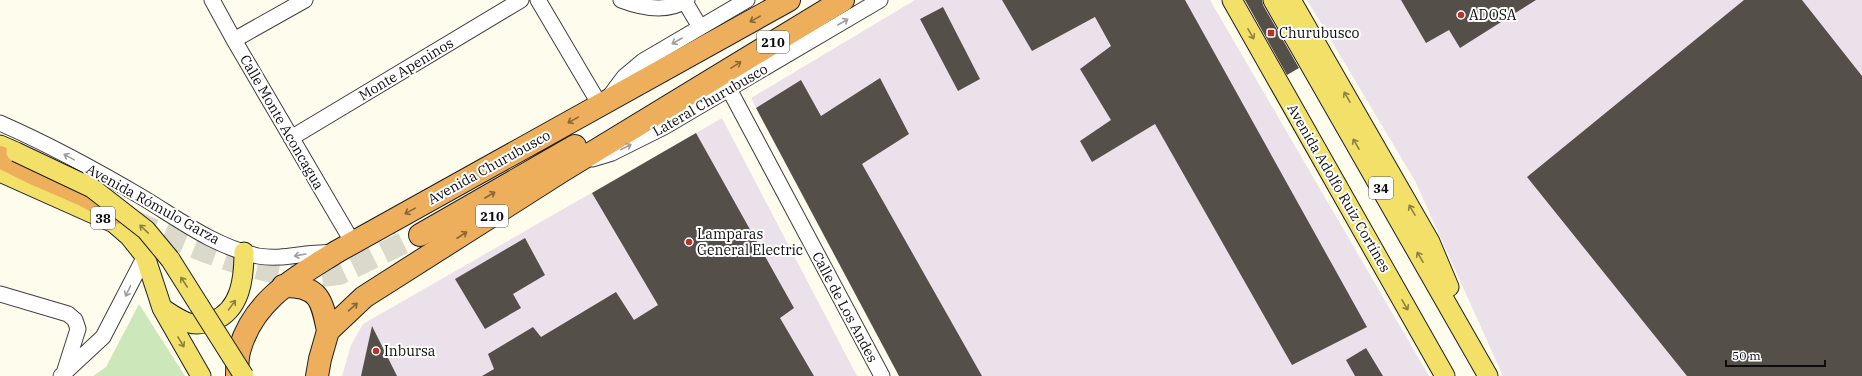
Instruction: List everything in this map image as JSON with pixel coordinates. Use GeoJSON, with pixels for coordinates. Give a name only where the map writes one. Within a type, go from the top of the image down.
{"type":"FeatureCollection","features":[{"type":"Feature","properties":{"kind":"highway","name":"Avenida Churubusco"},"geometry":{"type":"LineString","coordinates":[[237,376],[239,350],[247,330],[262,308],[283,286],[346,247],[789,0]]}},
{"type":"Feature","properties":{"kind":"highway","name":"210"},"geometry":{"type":"LineString","coordinates":[[328,331],[364,297],[703,84],[843,0]]}},
{"type":"Feature","properties":{"kind":"highway"},"geometry":{"type":"LineString","coordinates":[[420,235],[664,95],[689,85],[703,84]]}},
{"type":"Feature","properties":{"kind":"highway"},"geometry":{"type":"LineString","coordinates":[[5,151],[32,173],[85,196],[118,214]]}},
{"type":"Feature","properties":{"kind":"highway"},"geometry":{"type":"LineString","coordinates":[[283,286],[301,286],[308,288],[315,293],[324,309],[328,331],[317,376]]}},
{"type":"Feature","properties":{"kind":"main road","name":"Avenida Adolfo Ruiz Cortínes"},"geometry":{"type":"LineString","coordinates":[[1232,0],[1445,376]]}},
{"type":"Feature","properties":{"kind":"main road","name":"34"},"geometry":{"type":"LineString","coordinates":[[1273,0],[1484,368]]}},
{"type":"Feature","properties":{"kind":"main road"},"geometry":{"type":"LineString","coordinates":[[1291,0],[1430,242],[1484,368]]}},
{"type":"Feature","properties":{"kind":"main road","name":"Avenida Rómulo Garza"},"geometry":{"type":"LineString","coordinates":[[5,151],[92,188],[146,230],[170,259],[244,376]]}},
{"type":"Feature","properties":{"kind":"main road","name":"38"},"geometry":{"type":"LineString","coordinates":[[0,172],[114,223],[129,236],[145,256],[162,308],[201,376]]}},
{"type":"Feature","properties":{"kind":"main road"},"geometry":{"type":"LineString","coordinates":[[162,308],[188,323],[206,324],[220,318],[229,310],[241,289],[244,271],[244,252]]}},
{"type":"Feature","properties":{"kind":"street","name":"Calle Monte Aconcagua"},"geometry":{"type":"LineString","coordinates":[[212,0],[291,138],[346,247]]}},
{"type":"Feature","properties":{"kind":"street"},"geometry":{"type":"LineString","coordinates":[[234,40],[305,0]]}},
{"type":"Feature","properties":{"kind":"street","name":"Monte Apeninos"},"geometry":{"type":"LineString","coordinates":[[291,138],[521,0]]}},
{"type":"Feature","properties":{"kind":"street"},"geometry":{"type":"LineString","coordinates":[[538,0],[603,103],[632,69],[747,0]]}},
{"type":"Feature","properties":{"kind":"street"},"geometry":{"type":"LineString","coordinates":[[621,0],[635,5],[662,8],[686,1],[700,27]]}},
{"type":"Feature","properties":{"kind":"street","name":"Lateral Churubusco"},"geometry":{"type":"LineString","coordinates":[[576,163],[612,154],[664,127],[880,0]]}},
{"type":"Feature","properties":{"kind":"street","name":"Calle de Los Andes"},"geometry":{"type":"LineString","coordinates":[[729,89],[882,376]]}},
{"type":"Feature","properties":{"kind":"street","name":"Avenida Rómulo Garza"},"geometry":{"type":"LineString","coordinates":[[0,123],[51,147],[144,199],[193,230],[244,252],[276,258],[346,247]]}},
{"type":"Feature","properties":{"kind":"street"},"geometry":{"type":"LineString","coordinates":[[62,375],[103,337],[145,256]]}},
{"type":"Feature","properties":{"kind":"street"},"geometry":{"type":"LineString","coordinates":[[0,294],[68,314],[74,320],[78,329],[62,375]]}},
{"type":"Feature","properties":{"kind":"shaded area"},"geometry":{"type":"Polygon","coordinates":[[[915,0],[1210,0],[1429,376],[899,376],[751,98],[915,0]]]}},
{"type":"Feature","properties":{"kind":"shaded area"},"geometry":{"type":"Polygon","coordinates":[[[1307,0],[1862,0],[1862,376],[1503,376],[1415,181],[1307,0]]]}},
{"type":"Feature","properties":{"kind":"shaded area"},"geometry":{"type":"Polygon","coordinates":[[[722,118],[857,376],[342,376],[351,345],[363,324],[722,118]]]}},
{"type":"Feature","properties":{"kind":"green space"},"geometry":{"type":"Polygon","coordinates":[[[139,304],[185,376],[93,376],[106,367],[139,304]]]}},
{"type":"Feature","properties":{"kind":"building"},"geometry":{"type":"Polygon","coordinates":[[[1002,0],[1185,0],[1367,327],[1292,365],[1155,124],[1092,162],[1080,141],[1111,120],[1080,69],[1111,46],[1095,17],[1032,51],[1002,0]]]}},
{"type":"Feature","properties":{"kind":"building","name":"Churubusco"},"geometry":{"type":"Polygon","coordinates":[[[1245,0],[1262,0],[1263,5],[1299,68],[1287,75],[1245,0]]]}},
{"type":"Feature","properties":{"kind":"building","name":"ADOSA"},"geometry":{"type":"Polygon","coordinates":[[[1401,0],[1536,0],[1460,48],[1449,30],[1426,43],[1401,0]]]}},
{"type":"Feature","properties":{"kind":"building"},"geometry":{"type":"Polygon","coordinates":[[[1744,0],[1802,0],[1862,76],[1862,376],[1687,376],[1527,177],[1744,0]]]}},
{"type":"Feature","properties":{"kind":"building"},"geometry":{"type":"Polygon","coordinates":[[[943,7],[980,79],[958,91],[920,19],[943,7]]]}},
{"type":"Feature","properties":{"kind":"building"},"geometry":{"type":"Polygon","coordinates":[[[880,78],[909,134],[862,164],[982,376],[899,376],[756,108],[801,80],[821,116],[880,78]]]}},
{"type":"Feature","properties":{"kind":"building","name":"Lamparas General Electric"},"geometry":{"type":"Polygon","coordinates":[[[696,133],[794,308],[780,318],[814,376],[482,376],[494,369],[488,354],[533,327],[541,337],[616,292],[634,320],[658,305],[592,193],[696,133]]]}},
{"type":"Feature","properties":{"kind":"building"},"geometry":{"type":"Polygon","coordinates":[[[525,238],[545,275],[513,294],[521,308],[485,329],[455,279],[525,238]]]}},
{"type":"Feature","properties":{"kind":"building","name":"Inbursa"},"geometry":{"type":"Polygon","coordinates":[[[372,326],[397,376],[361,376],[372,326]]]}},
{"type":"Feature","properties":{"kind":"building"},"geometry":{"type":"Polygon","coordinates":[[[1366,348],[1383,376],[1355,376],[1346,360],[1366,348]]]}},
{"type":"Feature","properties":{"kind":"tunnel"},"geometry":{"type":"LineString","coordinates":[[134,221],[182,242],[234,262],[287,274],[314,276],[339,274],[420,235]]}},
{"type":"Feature","properties":{"kind":"place","name":"ADOSA"},"geometry":{"type":"Point","coordinates":[1461,15]}},
{"type":"Feature","properties":{"kind":"place","name":"Churubusco"},"geometry":{"type":"Point","coordinates":[1271,33]}},
{"type":"Feature","properties":{"kind":"place","name":"Lamparas General Electric"},"geometry":{"type":"Point","coordinates":[689,242]}},
{"type":"Feature","properties":{"kind":"place","name":"Inbursa"},"geometry":{"type":"Point","coordinates":[376,351]}}]}
